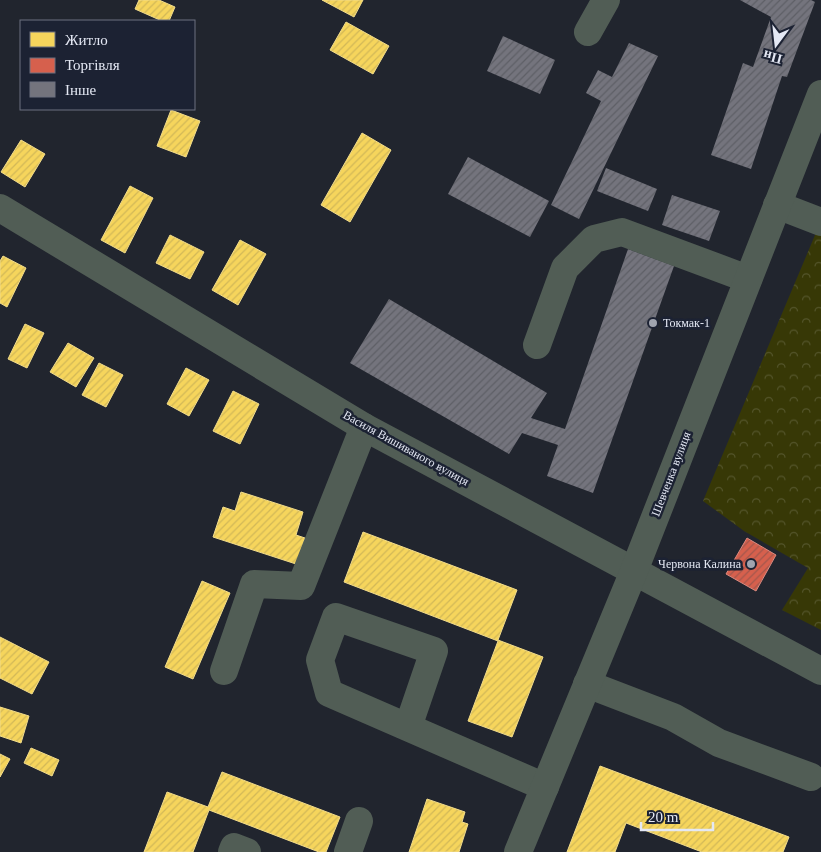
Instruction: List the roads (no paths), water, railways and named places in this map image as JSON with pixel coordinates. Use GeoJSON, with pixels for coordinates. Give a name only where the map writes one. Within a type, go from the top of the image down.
{"type":"FeatureCollection","features":[{"type":"Feature","properties":{"kind":"street"},"geometry":{"type":"LineString","coordinates":[[588,32],[606,0]]}},
{"type":"Feature","properties":{"kind":"street","name":"Шевченка вулиця"},"geometry":{"type":"LineString","coordinates":[[518,852],[634,571],[821,94]]}},
{"type":"Feature","properties":{"kind":"street"},"geometry":{"type":"LineString","coordinates":[[776,205],[821,222]]}},
{"type":"Feature","properties":{"kind":"street","name":"Василя Вишиваного вулиця"},"geometry":{"type":"LineString","coordinates":[[0,208],[364,427],[821,671]]}},
{"type":"Feature","properties":{"kind":"street"},"geometry":{"type":"LineString","coordinates":[[537,345],[565,268],[594,239],[622,232],[748,279]]}},
{"type":"Feature","properties":{"kind":"street"},"geometry":{"type":"LineString","coordinates":[[224,671],[254,584],[301,586],[364,427]]}},
{"type":"Feature","properties":{"kind":"street"},"geometry":{"type":"LineString","coordinates":[[408,728],[434,651],[336,618],[320,660],[329,693],[408,728],[545,787]]}},
{"type":"Feature","properties":{"kind":"street"},"geometry":{"type":"LineString","coordinates":[[587,684],[673,717],[719,743],[811,777]]}},
{"type":"Feature","properties":{"kind":"street"},"geometry":{"type":"LineString","coordinates":[[348,852],[359,821]]}},
{"type":"Feature","properties":{"kind":"street"},"geometry":{"type":"LineString","coordinates":[[232,852],[234,847],[247,852]]}},
{"type":"Feature","properties":{"kind":"place","name":"Токмак-1"},"geometry":{"type":"Point","coordinates":[653,323]}},
{"type":"Feature","properties":{"kind":"place","name":"Червона Калина"},"geometry":{"type":"Point","coordinates":[751,564]}}]}
